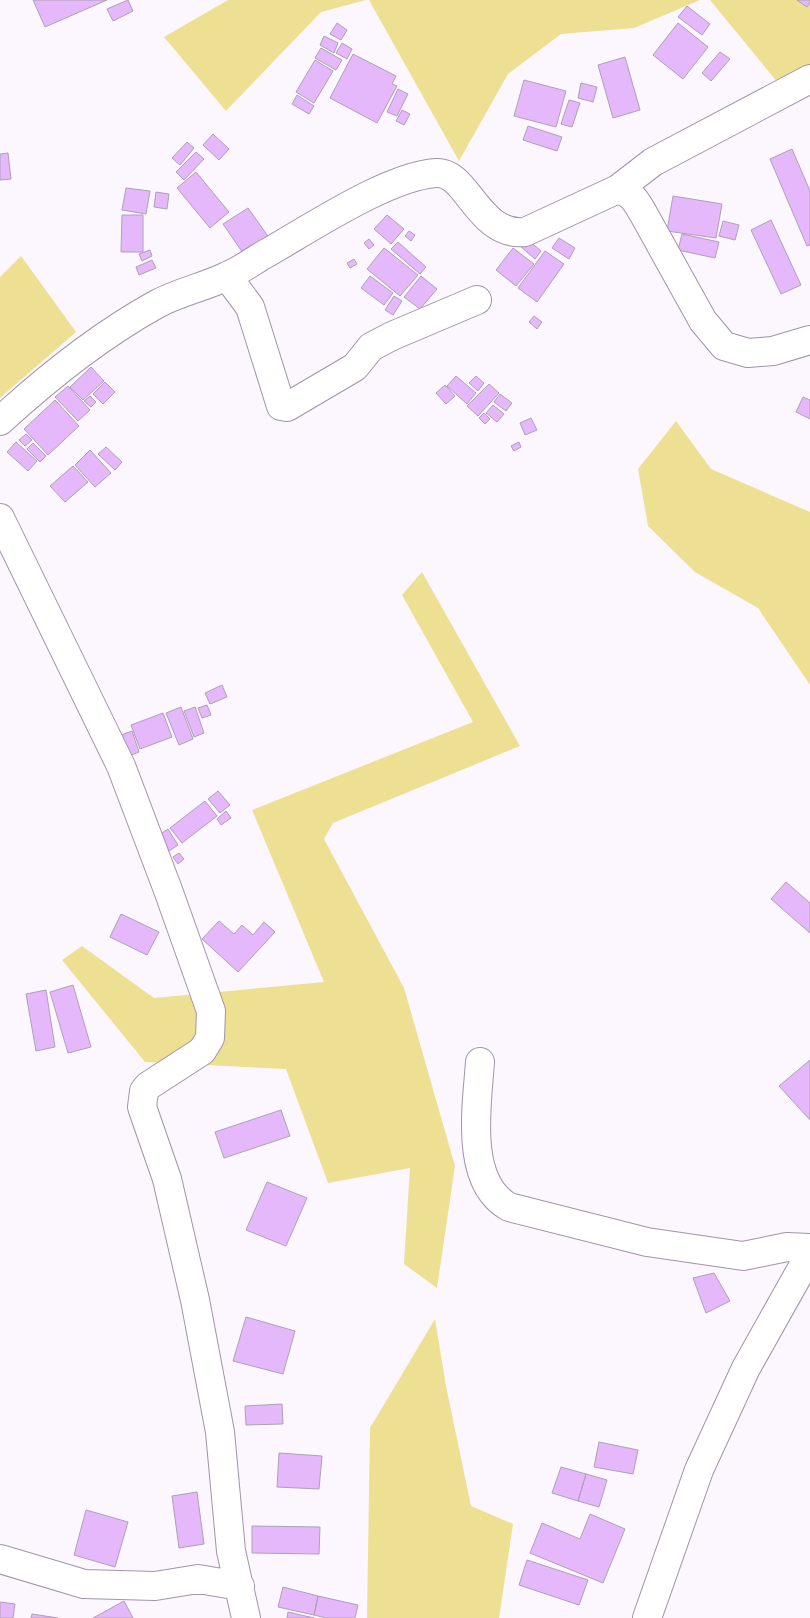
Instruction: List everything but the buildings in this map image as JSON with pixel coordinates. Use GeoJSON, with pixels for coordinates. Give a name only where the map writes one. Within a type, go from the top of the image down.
{"type":"FeatureCollection","features":[{"type":"Feature","properties":{"kind":"street"},"geometry":{"type":"LineString","coordinates":[[0,421],[47,378],[103,338],[158,303],[227,276],[358,202],[410,177],[438,172],[458,182],[482,214],[512,233],[525,232],[618,190],[653,162],[810,79]]}},
{"type":"Feature","properties":{"kind":"street"},"geometry":{"type":"LineString","coordinates":[[618,190],[633,196],[703,321],[724,346],[748,353],[773,351],[810,340]]}},
{"type":"Feature","properties":{"kind":"street"},"geometry":{"type":"LineString","coordinates":[[227,276],[250,307],[281,406],[287,407],[355,367],[371,347],[392,336],[477,300]]}},
{"type":"Feature","properties":{"kind":"street"},"geometry":{"type":"LineString","coordinates":[[0,518],[121,766],[211,1011],[210,1038],[202,1051],[148,1086],[144,1091],[142,1107],[166,1179],[195,1300],[220,1432],[231,1551],[246,1618]]}},
{"type":"Feature","properties":{"kind":"street"},"geometry":{"type":"LineString","coordinates":[[480,1062],[477,1106],[478,1148],[484,1178],[499,1201],[509,1206],[647,1242],[743,1256],[787,1247],[810,1248]]}},
{"type":"Feature","properties":{"kind":"street"},"geometry":{"type":"LineString","coordinates":[[647,1618],[699,1470],[746,1368],[810,1254]]}},
{"type":"Feature","properties":{"kind":"street"},"geometry":{"type":"LineString","coordinates":[[0,1559],[84,1584],[155,1586],[198,1579],[240,1586]]}},
{"type":"Feature","properties":{"kind":"shaded area"},"geometry":{"type":"Polygon","coordinates":[[[228,0],[366,0],[321,12],[226,111],[164,37],[228,0]]]}},
{"type":"Feature","properties":{"kind":"shaded area"},"geometry":{"type":"Polygon","coordinates":[[[369,0],[700,0],[634,28],[561,34],[508,74],[459,161],[369,0]]]}},
{"type":"Feature","properties":{"kind":"shaded area"},"geometry":{"type":"Polygon","coordinates":[[[710,0],[810,0],[810,72],[783,89],[710,0]]]}},
{"type":"Feature","properties":{"kind":"shaded area"},"geometry":{"type":"Polygon","coordinates":[[[21,256],[76,332],[0,398],[0,277],[21,256]]]}},
{"type":"Feature","properties":{"kind":"shaded area"},"geometry":{"type":"Polygon","coordinates":[[[676,421],[711,469],[810,512],[810,685],[758,608],[695,572],[648,526],[638,469],[676,421]]]}},
{"type":"Feature","properties":{"kind":"shaded area"},"geometry":{"type":"Polygon","coordinates":[[[422,572],[520,746],[333,823],[324,839],[404,988],[455,1166],[437,1288],[404,1264],[410,1168],[328,1183],[286,1069],[145,1062],[62,960],[82,946],[154,998],[324,982],[252,810],[473,722],[402,595],[422,572]]]}},
{"type":"Feature","properties":{"kind":"shaded area"},"geometry":{"type":"Polygon","coordinates":[[[435,1319],[446,1386],[471,1506],[513,1524],[499,1618],[367,1618],[370,1428],[435,1319]]]}}]}
